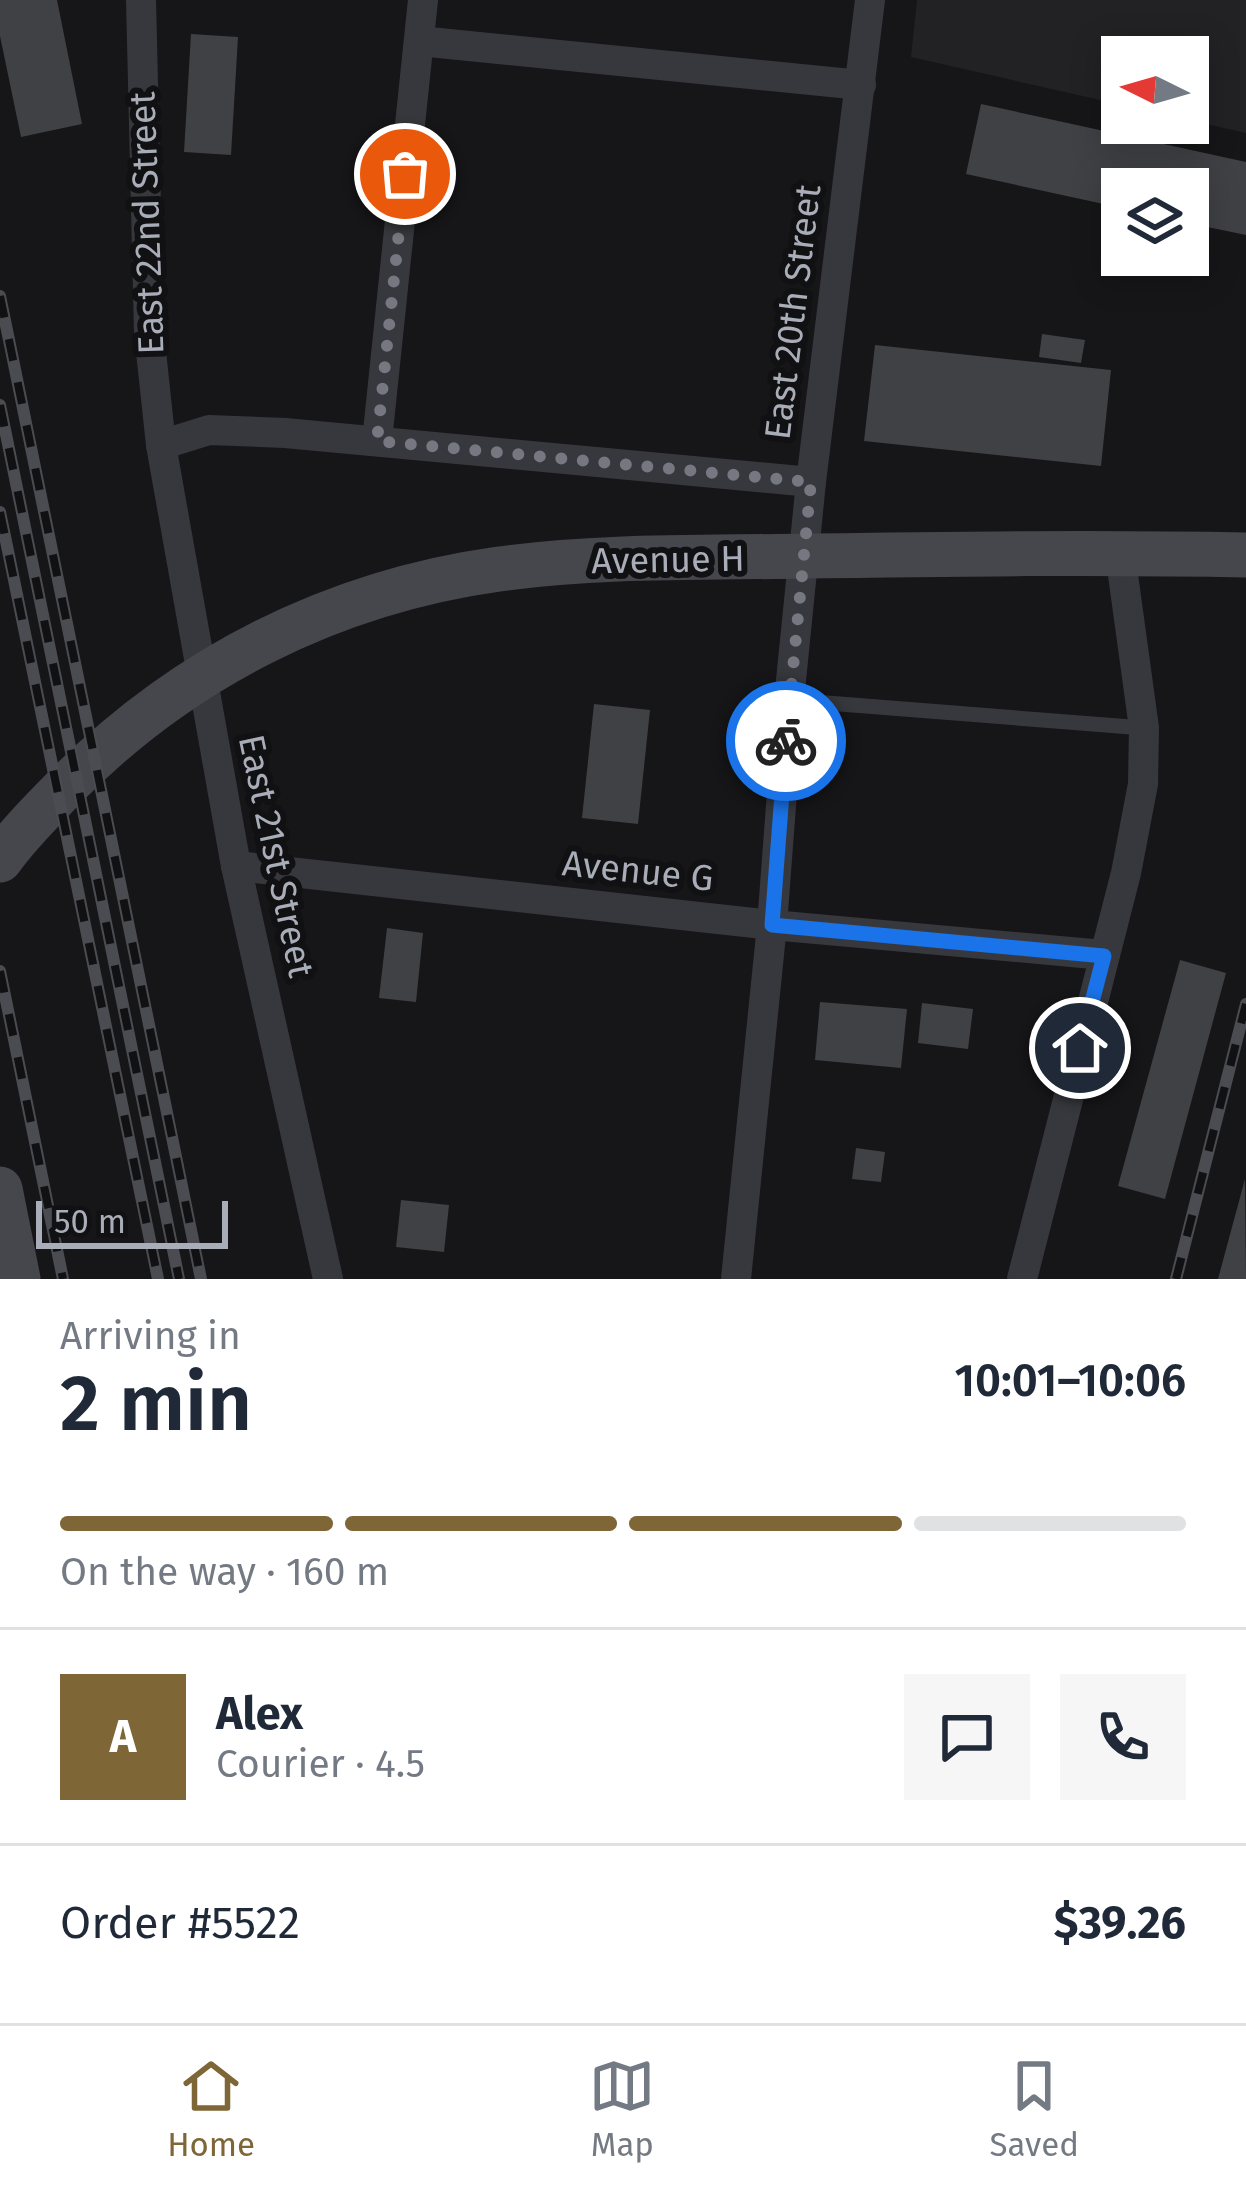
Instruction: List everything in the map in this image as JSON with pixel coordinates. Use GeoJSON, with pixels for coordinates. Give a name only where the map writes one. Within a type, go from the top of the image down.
{"type":"FeatureCollection","features":[{"type":"Feature","properties":{"kind":"street","name":"East 22nd Street"},"geometry":{"type":"LineString","coordinates":[[141,0],[148,333],[160,446]]}},
{"type":"Feature","properties":{"kind":"street"},"geometry":{"type":"LineString","coordinates":[[377,441],[423,0]]}},
{"type":"Feature","properties":{"kind":"street","name":"East 20th Street"},"geometry":{"type":"LineString","coordinates":[[736,1279],[811,482],[870,0]]}},
{"type":"Feature","properties":{"kind":"street"},"geometry":{"type":"LineString","coordinates":[[419,41],[861,85]]}},
{"type":"Feature","properties":{"kind":"street"},"geometry":{"type":"LineString","coordinates":[[160,446],[209,430],[284,433],[811,482]]}},
{"type":"Feature","properties":{"kind":"street","name":"East 21st Street"},"geometry":{"type":"LineString","coordinates":[[160,446],[236,866],[328,1279]]}},
{"type":"Feature","properties":{"kind":"street"},"geometry":{"type":"LineString","coordinates":[[1022,1279],[1126,873],[1143,784],[1144,728],[1120,553]]}},
{"type":"Feature","properties":{"kind":"street","name":"Avenue H"},"geometry":{"type":"LineString","coordinates":[[0,860],[85,767],[201,675],[250,646],[313,619],[378,595],[446,578],[563,562],[870,555],[1246,555]]}},
{"type":"Feature","properties":{"kind":"street","name":"Avenue G"},"geometry":{"type":"LineString","coordinates":[[236,866],[1104,956]]}},
{"type":"Feature","properties":{"kind":"street"},"geometry":{"type":"LineString","coordinates":[[0,1189],[19,1279]]}},
{"type":"Feature","properties":{"kind":"lane"},"geometry":{"type":"LineString","coordinates":[[789,700],[1144,728]]}},
{"type":"Feature","properties":{"kind":"shaded area"},"geometry":{"type":"Polygon","coordinates":[[[917,0],[1246,0],[1246,133],[1209,125],[1209,36],[1101,36],[1101,100],[911,57],[917,0]]]}},
{"type":"Feature","properties":{"kind":"building"},"geometry":{"type":"Polygon","coordinates":[[[0,0],[57,0],[82,124],[21,137],[0,36],[0,0]]]}},
{"type":"Feature","properties":{"kind":"building"},"geometry":{"type":"Polygon","coordinates":[[[191,34],[238,37],[231,155],[184,152],[191,34]]]}},
{"type":"Feature","properties":{"kind":"building"},"geometry":{"type":"Polygon","coordinates":[[[981,104],[1101,130],[1101,144],[1164,144],[1246,162],[1246,235],[1209,227],[1209,168],[1101,168],[1101,203],[966,174],[981,104]]]}},
{"type":"Feature","properties":{"kind":"building"},"geometry":{"type":"Polygon","coordinates":[[[1042,334],[1085,340],[1081,363],[1039,357],[1042,334]]]}},
{"type":"Feature","properties":{"kind":"building"},"geometry":{"type":"Polygon","coordinates":[[[875,345],[1111,370],[1101,466],[864,441],[875,345]]]}},
{"type":"Feature","properties":{"kind":"building"},"geometry":{"type":"Polygon","coordinates":[[[594,704],[650,710],[638,824],[582,818],[594,704]]]}},
{"type":"Feature","properties":{"kind":"building"},"geometry":{"type":"Polygon","coordinates":[[[387,928],[423,933],[416,1002],[379,998],[387,928]]]}},
{"type":"Feature","properties":{"kind":"building"},"geometry":{"type":"Polygon","coordinates":[[[1180,960],[1226,973],[1165,1199],[1118,1186],[1180,960]]]}},
{"type":"Feature","properties":{"kind":"building"},"geometry":{"type":"Polygon","coordinates":[[[820,1002],[907,1009],[901,1068],[815,1060],[820,1002]]]}},
{"type":"Feature","properties":{"kind":"building"},"geometry":{"type":"Polygon","coordinates":[[[922,1003],[973,1009],[968,1049],[918,1043],[922,1003]]]}},
{"type":"Feature","properties":{"kind":"building"},"geometry":{"type":"Polygon","coordinates":[[[856,1148],[885,1152],[881,1182],[852,1179],[856,1148]]]}},
{"type":"Feature","properties":{"kind":"building"},"geometry":{"type":"Polygon","coordinates":[[[1245,1179],[1246,1279],[1218,1279],[1245,1179]]]}},
{"type":"Feature","properties":{"kind":"building"},"geometry":{"type":"Polygon","coordinates":[[[401,1200],[449,1205],[444,1252],[396,1247],[401,1200]]]}},
{"type":"Feature","properties":{"kind":"railway"},"geometry":{"type":"LineString","coordinates":[[0,296],[201,1279]]}},
{"type":"Feature","properties":{"kind":"railway"},"geometry":{"type":"LineString","coordinates":[[0,405],[179,1279]]}},
{"type":"Feature","properties":{"kind":"railway"},"geometry":{"type":"LineString","coordinates":[[0,512],[158,1279]]}},
{"type":"Feature","properties":{"kind":"railway"},"geometry":{"type":"LineString","coordinates":[[0,971],[63,1279]]}},
{"type":"Feature","properties":{"kind":"railway"},"geometry":{"type":"LineString","coordinates":[[1176,1279],[1246,1004]]}},
{"type":"Feature","properties":{"kind":"way so far"},"geometry":{"type":"LineString","coordinates":[[405,174],[377,441],[811,482],[786,741]]}},
{"type":"Feature","properties":{"kind":"route"},"geometry":{"type":"LineString","coordinates":[[786,741],[772,925],[1104,956],[1080,1048]]}}]}
